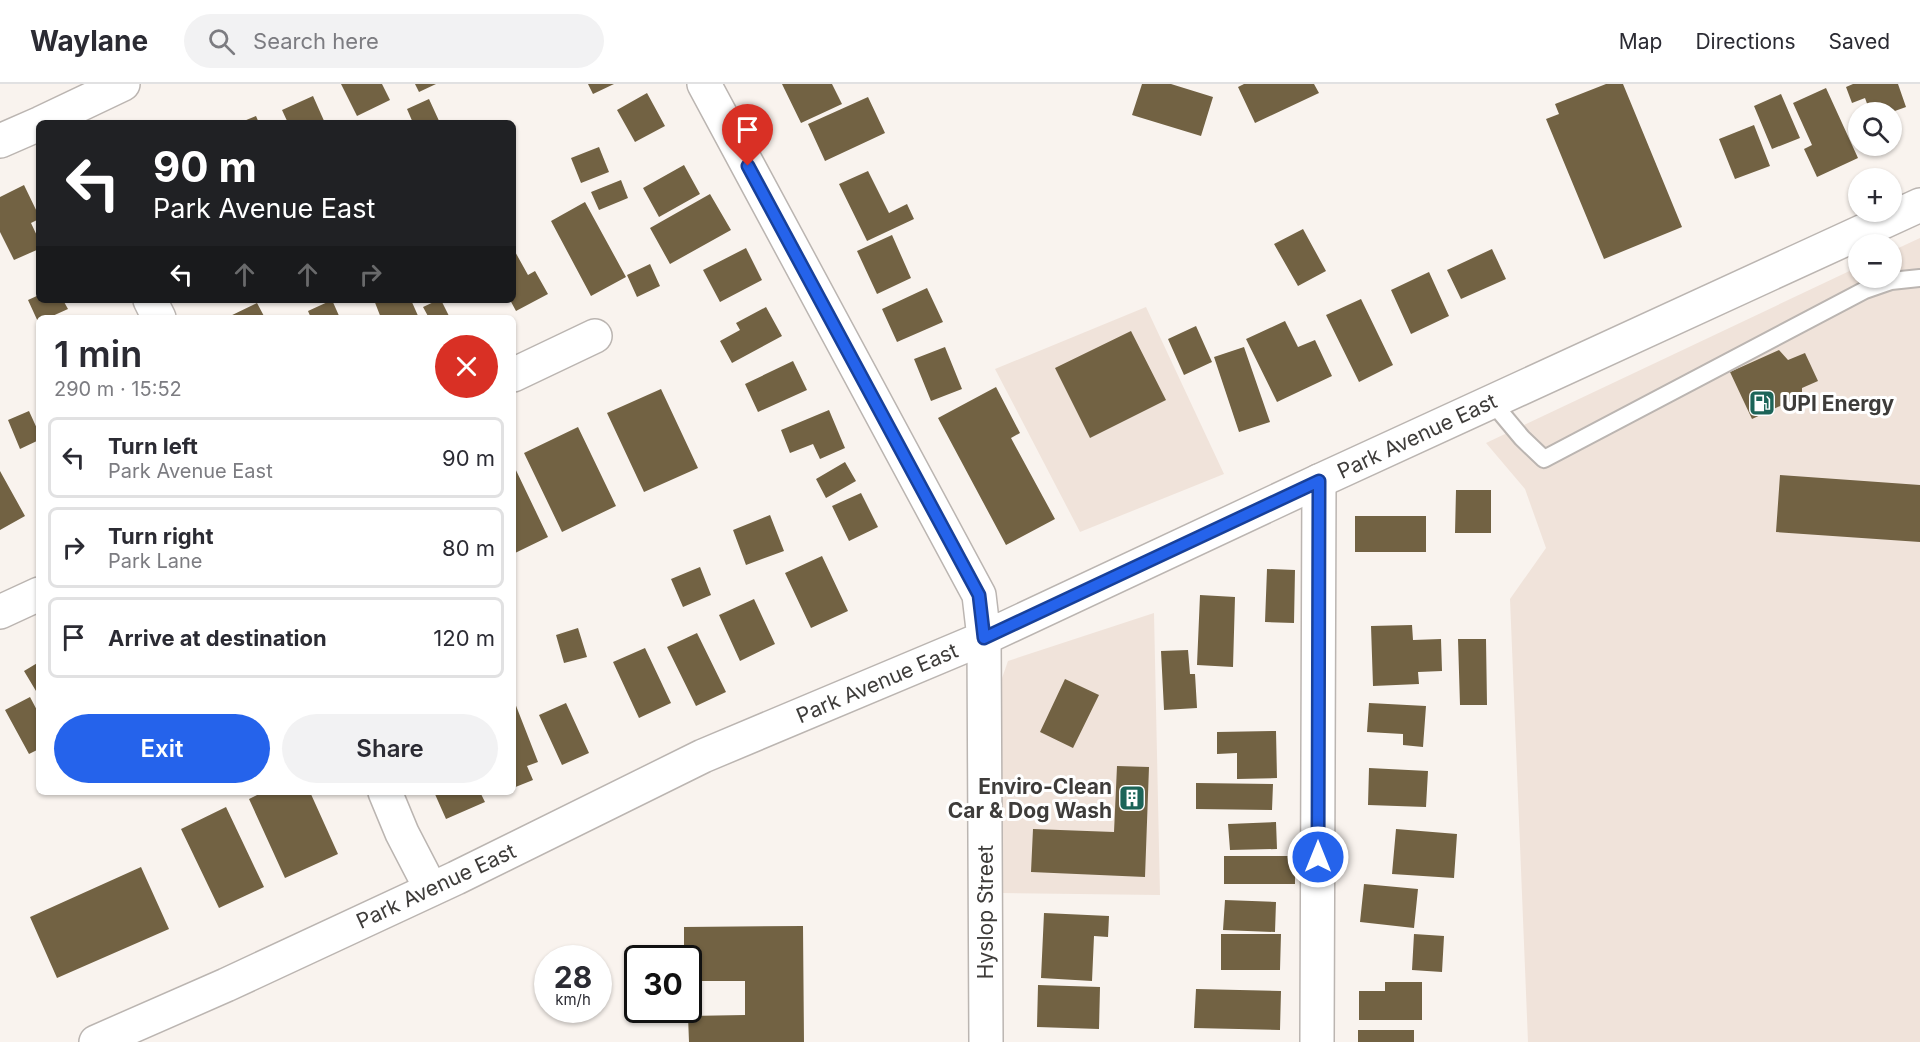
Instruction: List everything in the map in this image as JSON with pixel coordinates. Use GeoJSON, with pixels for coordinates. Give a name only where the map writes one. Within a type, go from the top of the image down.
{"type":"FeatureCollection","features":[{"type":"Feature","properties":{"kind":"main road"},"geometry":{"type":"LineString","coordinates":[[54,120],[123,84]]}},
{"type":"Feature","properties":{"kind":"main road","name":"Hyslop Street"},"geometry":{"type":"LineString","coordinates":[[704,84],[979,595],[984,638],[986,1042]]}},
{"type":"Feature","properties":{"kind":"main road"},"geometry":{"type":"LineString","coordinates":[[0,141],[36,127]]}},
{"type":"Feature","properties":{"kind":"main road","name":"Park Avenue East"},"geometry":{"type":"LineString","coordinates":[[1879,234],[1920,205]]}},
{"type":"Feature","properties":{"kind":"main road","name":"Park Avenue East"},"geometry":{"type":"LineString","coordinates":[[96,1042],[226,985],[431,890],[703,756],[984,638],[1492,402],[1848,248]]}},
{"type":"Feature","properties":{"kind":"main road"},"geometry":{"type":"LineString","coordinates":[[516,374],[595,336]]}},
{"type":"Feature","properties":{"kind":"main road"},"geometry":{"type":"LineString","coordinates":[[1317,1042],[1319,481]]}},
{"type":"Feature","properties":{"kind":"main road"},"geometry":{"type":"LineString","coordinates":[[0,612],[36,595]]}},
{"type":"Feature","properties":{"kind":"main road"},"geometry":{"type":"LineString","coordinates":[[387,795],[402,833],[431,890]]}},
{"type":"Feature","properties":{"kind":"lane"},"geometry":{"type":"LineString","coordinates":[[1902,279],[1920,278]]}},
{"type":"Feature","properties":{"kind":"lane"},"geometry":{"type":"LineString","coordinates":[[1492,402],[1522,438],[1544,459],[1869,288]]}},
{"type":"Feature","properties":{"kind":"shaded area"},"geometry":{"type":"Polygon","coordinates":[[[1920,238],[1920,1042],[1528,1042],[1510,599],[1546,548],[1525,489],[1486,443],[1848,272],[1848,288],[1902,288],[1902,246],[1920,238]]]}},
{"type":"Feature","properties":{"kind":"shaded area"},"geometry":{"type":"Polygon","coordinates":[[[1146,307],[1224,474],[1080,532],[995,369],[1146,307]]]}},
{"type":"Feature","properties":{"kind":"shaded area"},"geometry":{"type":"Polygon","coordinates":[[[1154,613],[1160,895],[1002,893],[1001,681],[1008,661],[1154,613]]]}},
{"type":"Feature","properties":{"kind":"building"},"geometry":{"type":"Polygon","coordinates":[[[341,84],[382,84],[390,100],[357,116],[341,84]]]}},
{"type":"Feature","properties":{"kind":"building"},"geometry":{"type":"Polygon","coordinates":[[[415,84],[436,84],[419,92],[415,84]]]}},
{"type":"Feature","properties":{"kind":"building"},"geometry":{"type":"Polygon","coordinates":[[[588,84],[614,84],[593,94],[588,84]]]}},
{"type":"Feature","properties":{"kind":"building"},"geometry":{"type":"Polygon","coordinates":[[[782,84],[832,84],[842,104],[801,123],[782,84]]]}},
{"type":"Feature","properties":{"kind":"building"},"geometry":{"type":"Polygon","coordinates":[[[1142,84],[1171,84],[1213,97],[1201,136],[1132,115],[1142,84]]]}},
{"type":"Feature","properties":{"kind":"building"},"geometry":{"type":"Polygon","coordinates":[[[1244,84],[1314,84],[1319,93],[1255,123],[1238,87],[1244,84]]]}},
{"type":"Feature","properties":{"kind":"building"},"geometry":{"type":"Polygon","coordinates":[[[1606,84],[1623,84],[1682,227],[1604,259],[1546,119],[1559,114],[1555,104],[1606,84]]]}},
{"type":"Feature","properties":{"kind":"building"},"geometry":{"type":"Polygon","coordinates":[[[1853,84],[1898,84],[1906,107],[1902,108],[1902,102],[1866,102],[1865,98],[1852,102],[1846,87],[1853,84]]]}},
{"type":"Feature","properties":{"kind":"building"},"geometry":{"type":"Polygon","coordinates":[[[1826,88],[1848,136],[1848,156],[1858,158],[1817,177],[1804,149],[1812,145],[1793,103],[1826,88]]]}},
{"type":"Feature","properties":{"kind":"building"},"geometry":{"type":"Polygon","coordinates":[[[647,93],[665,126],[635,142],[617,110],[647,93]]]}},
{"type":"Feature","properties":{"kind":"building"},"geometry":{"type":"Polygon","coordinates":[[[1781,94],[1800,138],[1772,149],[1754,106],[1781,94]]]}},
{"type":"Feature","properties":{"kind":"building"},"geometry":{"type":"Polygon","coordinates":[[[313,96],[324,120],[287,120],[282,110],[313,96]]]}},
{"type":"Feature","properties":{"kind":"building"},"geometry":{"type":"Polygon","coordinates":[[[868,97],[885,133],[825,161],[808,124],[868,97]]]}},
{"type":"Feature","properties":{"kind":"building"},"geometry":{"type":"Polygon","coordinates":[[[429,99],[439,120],[412,120],[407,109],[429,99]]]}},
{"type":"Feature","properties":{"kind":"building"},"geometry":{"type":"Polygon","coordinates":[[[256,116],[258,120],[246,120],[256,116]]]}},
{"type":"Feature","properties":{"kind":"building"},"geometry":{"type":"Polygon","coordinates":[[[1754,125],[1770,166],[1735,179],[1719,139],[1754,125]]]}},
{"type":"Feature","properties":{"kind":"building"},"geometry":{"type":"Polygon","coordinates":[[[599,147],[609,172],[581,183],[571,158],[599,147]]]}},
{"type":"Feature","properties":{"kind":"building"},"geometry":{"type":"Polygon","coordinates":[[[684,165],[700,194],[659,217],[643,188],[684,165]]]}},
{"type":"Feature","properties":{"kind":"building"},"geometry":{"type":"Polygon","coordinates":[[[868,171],[889,213],[907,204],[914,219],[867,241],[839,184],[868,171]]]}},
{"type":"Feature","properties":{"kind":"building"},"geometry":{"type":"Polygon","coordinates":[[[621,180],[628,198],[599,210],[591,192],[621,180]]]}},
{"type":"Feature","properties":{"kind":"building"},"geometry":{"type":"Polygon","coordinates":[[[24,185],[36,210],[36,220],[31,223],[36,234],[36,250],[14,260],[0,232],[0,197],[24,185]]]}},
{"type":"Feature","properties":{"kind":"building"},"geometry":{"type":"Polygon","coordinates":[[[710,194],[731,230],[670,264],[650,228],[710,194]]]}},
{"type":"Feature","properties":{"kind":"building"},"geometry":{"type":"Polygon","coordinates":[[[585,202],[626,277],[591,296],[551,221],[585,202]]]}},
{"type":"Feature","properties":{"kind":"building"},"geometry":{"type":"Polygon","coordinates":[[[1303,229],[1326,271],[1298,286],[1274,244],[1303,229]]]}},
{"type":"Feature","properties":{"kind":"building"},"geometry":{"type":"Polygon","coordinates":[[[892,235],[911,278],[877,294],[857,251],[892,235]]]}},
{"type":"Feature","properties":{"kind":"building"},"geometry":{"type":"Polygon","coordinates":[[[746,248],[762,280],[720,302],[703,270],[746,248]]]}},
{"type":"Feature","properties":{"kind":"building"},"geometry":{"type":"Polygon","coordinates":[[[1492,249],[1506,279],[1461,299],[1447,270],[1492,249]]]}},
{"type":"Feature","properties":{"kind":"building"},"geometry":{"type":"Polygon","coordinates":[[[516,253],[528,275],[535,271],[548,294],[516,311],[512,303],[516,303],[516,253]]]}},
{"type":"Feature","properties":{"kind":"building"},"geometry":{"type":"Polygon","coordinates":[[[650,264],[660,286],[637,297],[627,275],[650,264]]]}},
{"type":"Feature","properties":{"kind":"building"},"geometry":{"type":"Polygon","coordinates":[[[1429,272],[1449,316],[1411,334],[1391,290],[1429,272]]]}},
{"type":"Feature","properties":{"kind":"building"},"geometry":{"type":"Polygon","coordinates":[[[927,288],[943,322],[897,342],[882,309],[927,288]]]}},
{"type":"Feature","properties":{"kind":"building"},"geometry":{"type":"Polygon","coordinates":[[[36,296],[36,303],[65,303],[68,309],[55,315],[36,315],[36,317],[28,300],[36,296]]]}},
{"type":"Feature","properties":{"kind":"building"},"geometry":{"type":"Polygon","coordinates":[[[1361,299],[1393,365],[1359,382],[1326,315],[1361,299]]]}},
{"type":"Feature","properties":{"kind":"building"},"geometry":{"type":"Polygon","coordinates":[[[257,303],[263,315],[232,315],[257,303]]]}},
{"type":"Feature","properties":{"kind":"building"},"geometry":{"type":"Polygon","coordinates":[[[325,303],[333,303],[339,315],[310,315],[308,311],[325,303]]]}},
{"type":"Feature","properties":{"kind":"building"},"geometry":{"type":"Polygon","coordinates":[[[375,303],[412,303],[418,315],[380,315],[375,303]]]}},
{"type":"Feature","properties":{"kind":"building"},"geometry":{"type":"Polygon","coordinates":[[[432,303],[442,303],[448,315],[427,315],[423,307],[432,303]]]}},
{"type":"Feature","properties":{"kind":"building"},"geometry":{"type":"Polygon","coordinates":[[[766,307],[782,336],[732,363],[720,341],[740,330],[736,323],[766,307]]]}},
{"type":"Feature","properties":{"kind":"building"},"geometry":{"type":"Polygon","coordinates":[[[1285,321],[1298,347],[1315,340],[1332,376],[1277,402],[1246,339],[1285,321]]]}},
{"type":"Feature","properties":{"kind":"building"},"geometry":{"type":"Polygon","coordinates":[[[1196,326],[1212,362],[1184,375],[1168,339],[1196,326]]]}},
{"type":"Feature","properties":{"kind":"building"},"geometry":{"type":"Polygon","coordinates":[[[1131,331],[1166,400],[1090,438],[1055,368],[1131,331]]]}},
{"type":"Feature","properties":{"kind":"building"},"geometry":{"type":"Polygon","coordinates":[[[945,347],[962,389],[931,401],[914,359],[945,347]]]}},
{"type":"Feature","properties":{"kind":"building"},"geometry":{"type":"Polygon","coordinates":[[[1244,347],[1270,422],[1239,432],[1214,357],[1244,347]]]}},
{"type":"Feature","properties":{"kind":"building"},"geometry":{"type":"Polygon","coordinates":[[[1779,350],[1788,360],[1805,353],[1818,381],[1802,388],[1802,396],[1752,419],[1730,372],[1779,350]]]}},
{"type":"Feature","properties":{"kind":"building"},"geometry":{"type":"Polygon","coordinates":[[[793,361],[807,390],[758,412],[745,384],[793,361]]]}},
{"type":"Feature","properties":{"kind":"building"},"geometry":{"type":"Polygon","coordinates":[[[996,387],[1020,433],[1011,438],[1055,519],[1006,545],[938,418],[996,387]]]}},
{"type":"Feature","properties":{"kind":"building"},"geometry":{"type":"Polygon","coordinates":[[[661,389],[698,468],[644,492],[607,413],[661,389]]]}},
{"type":"Feature","properties":{"kind":"building"},"geometry":{"type":"Polygon","coordinates":[[[829,410],[845,448],[820,459],[813,444],[790,453],[781,430],[829,410]]]}},
{"type":"Feature","properties":{"kind":"building"},"geometry":{"type":"Polygon","coordinates":[[[29,411],[36,426],[36,441],[20,449],[8,420],[29,411]]]}},
{"type":"Feature","properties":{"kind":"building"},"geometry":{"type":"Polygon","coordinates":[[[578,427],[616,506],[562,532],[524,453],[578,427]]]}},
{"type":"Feature","properties":{"kind":"building"},"geometry":{"type":"Polygon","coordinates":[[[845,462],[856,481],[826,498],[816,479],[845,462]]]}},
{"type":"Feature","properties":{"kind":"building"},"geometry":{"type":"Polygon","coordinates":[[[516,470],[548,537],[516,553],[516,470]]]}},
{"type":"Feature","properties":{"kind":"building"},"geometry":{"type":"Polygon","coordinates":[[[0,471],[25,516],[0,530],[0,471]]]}},
{"type":"Feature","properties":{"kind":"building"},"geometry":{"type":"Polygon","coordinates":[[[1780,475],[1920,485],[1920,542],[1776,532],[1780,475]]]}},
{"type":"Feature","properties":{"kind":"building"},"geometry":{"type":"Polygon","coordinates":[[[1456,490],[1491,490],[1491,533],[1455,533],[1456,490]]]}},
{"type":"Feature","properties":{"kind":"building"},"geometry":{"type":"Polygon","coordinates":[[[861,493],[878,527],[849,541],[832,506],[861,493]]]}},
{"type":"Feature","properties":{"kind":"building"},"geometry":{"type":"Polygon","coordinates":[[[770,515],[784,551],[746,565],[733,530],[770,515]]]}},
{"type":"Feature","properties":{"kind":"building"},"geometry":{"type":"Polygon","coordinates":[[[1355,516],[1426,516],[1426,552],[1355,552],[1355,516]]]}},
{"type":"Feature","properties":{"kind":"building"},"geometry":{"type":"Polygon","coordinates":[[[822,556],[848,611],[811,628],[785,573],[822,556]]]}},
{"type":"Feature","properties":{"kind":"building"},"geometry":{"type":"Polygon","coordinates":[[[700,567],[711,595],[683,607],[671,579],[700,567]]]}},
{"type":"Feature","properties":{"kind":"building"},"geometry":{"type":"Polygon","coordinates":[[[1267,569],[1295,570],[1294,623],[1265,622],[1267,569]]]}},
{"type":"Feature","properties":{"kind":"building"},"geometry":{"type":"Polygon","coordinates":[[[1200,595],[1235,597],[1233,667],[1197,665],[1200,595]]]}},
{"type":"Feature","properties":{"kind":"building"},"geometry":{"type":"Polygon","coordinates":[[[754,599],[775,644],[740,661],[719,615],[754,599]]]}},
{"type":"Feature","properties":{"kind":"building"},"geometry":{"type":"Polygon","coordinates":[[[1412,625],[1413,640],[1441,639],[1442,671],[1418,672],[1419,684],[1373,686],[1371,626],[1412,625]]]}},
{"type":"Feature","properties":{"kind":"building"},"geometry":{"type":"Polygon","coordinates":[[[578,628],[587,657],[564,663],[556,635],[578,628]]]}},
{"type":"Feature","properties":{"kind":"building"},"geometry":{"type":"Polygon","coordinates":[[[697,633],[726,692],[696,706],[667,647],[697,633]]]}},
{"type":"Feature","properties":{"kind":"building"},"geometry":{"type":"Polygon","coordinates":[[[1458,639],[1486,639],[1487,705],[1460,705],[1458,639]]]}},
{"type":"Feature","properties":{"kind":"building"},"geometry":{"type":"Polygon","coordinates":[[[645,648],[671,703],[639,718],[613,662],[645,648]]]}},
{"type":"Feature","properties":{"kind":"building"},"geometry":{"type":"Polygon","coordinates":[[[1188,650],[1190,674],[1195,674],[1197,708],[1164,710],[1161,651],[1188,650]]]}},
{"type":"Feature","properties":{"kind":"building"},"geometry":{"type":"Polygon","coordinates":[[[36,664],[36,691],[24,671],[36,664]]]}},
{"type":"Feature","properties":{"kind":"building"},"geometry":{"type":"Polygon","coordinates":[[[1065,679],[1099,695],[1073,748],[1040,732],[1065,679]]]}},
{"type":"Feature","properties":{"kind":"building"},"geometry":{"type":"Polygon","coordinates":[[[30,697],[36,708],[36,750],[29,754],[5,710],[30,697]]]}},
{"type":"Feature","properties":{"kind":"building"},"geometry":{"type":"Polygon","coordinates":[[[566,703],[589,753],[562,765],[539,715],[566,703]]]}},
{"type":"Feature","properties":{"kind":"building"},"geometry":{"type":"Polygon","coordinates":[[[1369,703],[1426,706],[1423,747],[1403,745],[1403,734],[1367,732],[1369,703]]]}},
{"type":"Feature","properties":{"kind":"building"},"geometry":{"type":"Polygon","coordinates":[[[516,706],[538,762],[527,766],[533,780],[516,787],[516,706]]]}},
{"type":"Feature","properties":{"kind":"building"},"geometry":{"type":"Polygon","coordinates":[[[1276,731],[1277,778],[1237,779],[1237,753],[1217,754],[1217,732],[1276,731]]]}},
{"type":"Feature","properties":{"kind":"building","name":"Enviro-Clean Car & Dog Wash"},"geometry":{"type":"Polygon","coordinates":[[[1117,766],[1149,767],[1145,877],[1031,872],[1033,829],[1114,832],[1117,766]]]}},
{"type":"Feature","properties":{"kind":"building"},"geometry":{"type":"Polygon","coordinates":[[[1369,768],[1428,771],[1426,807],[1368,805],[1369,768]]]}},
{"type":"Feature","properties":{"kind":"building"},"geometry":{"type":"Polygon","coordinates":[[[1196,783],[1273,784],[1272,810],[1196,809],[1196,783]]]}},
{"type":"Feature","properties":{"kind":"building"},"geometry":{"type":"Polygon","coordinates":[[[257,795],[311,795],[338,854],[285,878],[249,799],[257,795]]]}},
{"type":"Feature","properties":{"kind":"building"},"geometry":{"type":"Polygon","coordinates":[[[435,795],[482,795],[485,802],[446,819],[435,795]]]}},
{"type":"Feature","properties":{"kind":"building"},"geometry":{"type":"Polygon","coordinates":[[[226,807],[264,887],[219,908],[181,829],[226,807]]]}},
{"type":"Feature","properties":{"kind":"building"},"geometry":{"type":"Polygon","coordinates":[[[1276,822],[1277,849],[1230,850],[1228,824],[1276,822]]]}},
{"type":"Feature","properties":{"kind":"building"},"geometry":{"type":"Polygon","coordinates":[[[1396,829],[1457,834],[1454,878],[1392,874],[1396,829]]]}},
{"type":"Feature","properties":{"kind":"building"},"geometry":{"type":"Polygon","coordinates":[[[1224,856],[1295,856],[1295,884],[1224,884],[1224,856]]]}},
{"type":"Feature","properties":{"kind":"building"},"geometry":{"type":"Polygon","coordinates":[[[141,867],[169,929],[57,978],[30,917],[141,867]]]}},
{"type":"Feature","properties":{"kind":"building"},"geometry":{"type":"Polygon","coordinates":[[[1364,884],[1418,889],[1414,928],[1360,922],[1364,884]]]}},
{"type":"Feature","properties":{"kind":"building"},"geometry":{"type":"Polygon","coordinates":[[[1225,900],[1276,902],[1275,932],[1223,930],[1225,900]]]}},
{"type":"Feature","properties":{"kind":"building"},"geometry":{"type":"Polygon","coordinates":[[[1044,913],[1109,916],[1108,937],[1094,936],[1092,981],[1041,978],[1044,913]]]}},
{"type":"Feature","properties":{"kind":"building"},"geometry":{"type":"Polygon","coordinates":[[[803,926],[804,1042],[689,1042],[688,1023],[702,1023],[702,1016],[745,1015],[745,981],[702,981],[702,945],[684,945],[684,927],[803,926]]]}},
{"type":"Feature","properties":{"kind":"building"},"geometry":{"type":"Polygon","coordinates":[[[1221,934],[1281,934],[1280,970],[1221,970],[1221,934]]]}},
{"type":"Feature","properties":{"kind":"building"},"geometry":{"type":"Polygon","coordinates":[[[1414,934],[1444,936],[1442,972],[1412,970],[1414,934]]]}},
{"type":"Feature","properties":{"kind":"building"},"geometry":{"type":"Polygon","coordinates":[[[1385,982],[1422,982],[1422,1020],[1359,1020],[1359,991],[1385,991],[1385,982]]]}},
{"type":"Feature","properties":{"kind":"building"},"geometry":{"type":"Polygon","coordinates":[[[1038,985],[1100,987],[1099,1029],[1037,1027],[1038,985]]]}},
{"type":"Feature","properties":{"kind":"building"},"geometry":{"type":"Polygon","coordinates":[[[1196,989],[1281,991],[1280,1030],[1194,1028],[1196,989]]]}},
{"type":"Feature","properties":{"kind":"building"},"geometry":{"type":"Polygon","coordinates":[[[1358,1030],[1414,1030],[1414,1042],[1358,1042],[1358,1030]]]}},
{"type":"Feature","properties":{"kind":"place","name":"UPI Energy"},"geometry":{"type":"Point","coordinates":[1762,403]}},
{"type":"Feature","properties":{"kind":"place","name":"Enviro-Clean Car & Dog Wash"},"geometry":{"type":"Point","coordinates":[1132,798]}},
{"type":"Feature","properties":{"kind":"route"},"geometry":{"type":"LineString","coordinates":[[748,166],[979,595],[984,638],[1319,481],[1318,857]]}}]}
